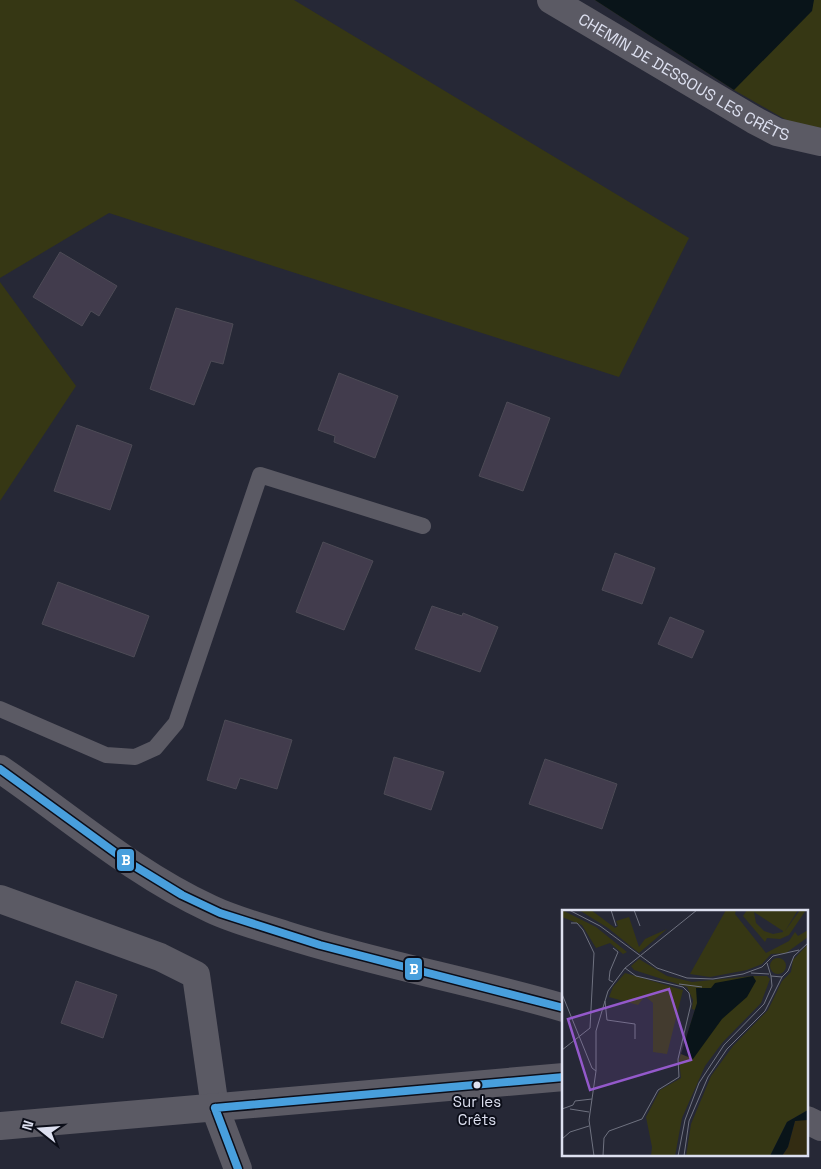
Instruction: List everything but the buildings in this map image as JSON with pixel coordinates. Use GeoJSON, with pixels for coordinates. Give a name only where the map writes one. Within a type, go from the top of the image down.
{"type":"FeatureCollection","features":[{"type":"Feature","properties":{"kind":"street","name":"CHEMIN DE DESSOUS LES CRÊTS"},"geometry":{"type":"LineString","coordinates":[[550,0],[769,128],[777,132],[821,142]]}},
{"type":"Feature","properties":{"kind":"street"},"geometry":{"type":"LineString","coordinates":[[0,770],[125,860],[178,892],[213,910],[330,949],[562,1007]]}},
{"type":"Feature","properties":{"kind":"street"},"geometry":{"type":"LineString","coordinates":[[0,899],[160,957],[196,975],[215,1108],[238,1169]]}},
{"type":"Feature","properties":{"kind":"street"},"geometry":{"type":"LineString","coordinates":[[0,1126],[562,1077]]}},
{"type":"Feature","properties":{"kind":"street"},"geometry":{"type":"LineString","coordinates":[[808,1120],[821,1127]]}},
{"type":"Feature","properties":{"kind":"lane"},"geometry":{"type":"LineString","coordinates":[[0,709],[106,755],[135,758],[155,748],[176,723],[260,475],[423,526]]}},
{"type":"Feature","properties":{"kind":"shaded area"},"geometry":{"type":"Polygon","coordinates":[[[0,0],[294,0],[689,238],[619,377],[109,213],[0,278],[0,0]]]}},
{"type":"Feature","properties":{"kind":"shaded area"},"geometry":{"type":"Polygon","coordinates":[[[595,0],[821,0],[821,128],[788,121],[734,90],[595,0]]]}},
{"type":"Feature","properties":{"kind":"shaded area"},"geometry":{"type":"Polygon","coordinates":[[[595,0],[814,0],[812,11],[734,90],[595,0]]]}},
{"type":"Feature","properties":{"kind":"shaded area"},"geometry":{"type":"Polygon","coordinates":[[[0,282],[76,386],[0,501],[0,282]]]}},
{"type":"Feature","properties":{"kind":"transit line","name":"B"},"geometry":{"type":"LineString","coordinates":[[0,769],[128,862],[182,895],[220,913],[320,945],[562,1007]]}},
{"type":"Feature","properties":{"kind":"transit line","name":"B"},"geometry":{"type":"LineString","coordinates":[[215,1108],[562,1077]]}},
{"type":"Feature","properties":{"kind":"transit line","name":"B"},"geometry":{"type":"LineString","coordinates":[[215,1108],[238,1169]]}},
{"type":"Feature","properties":{"kind":"place","name":"Sur les Crêts"},"geometry":{"type":"Point","coordinates":[477,1085]}}]}
